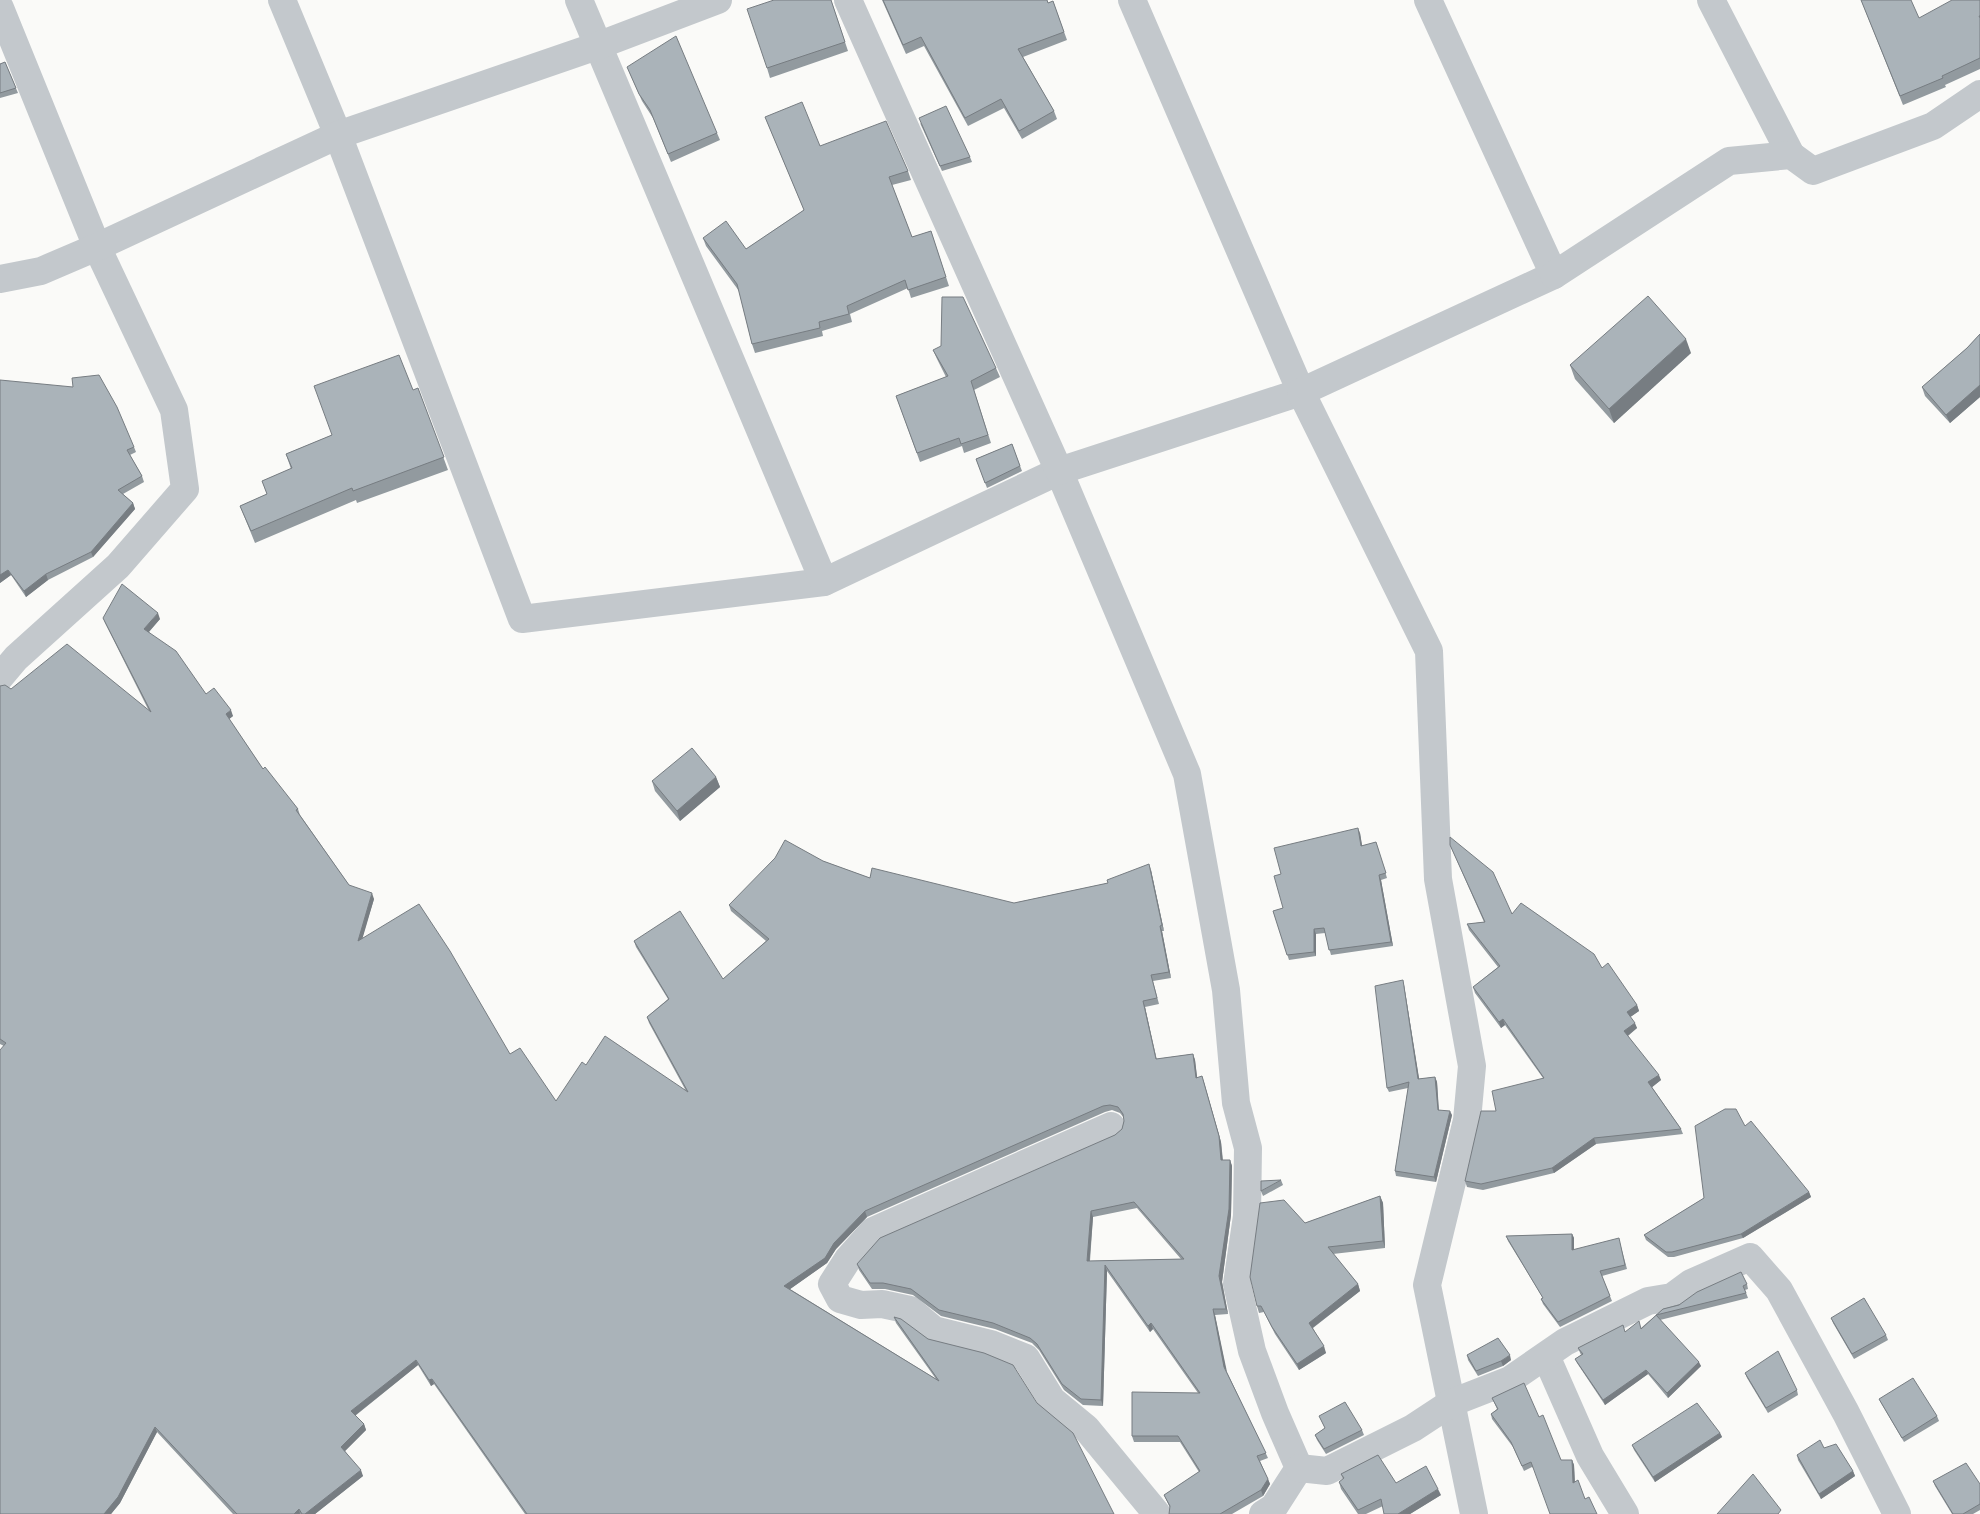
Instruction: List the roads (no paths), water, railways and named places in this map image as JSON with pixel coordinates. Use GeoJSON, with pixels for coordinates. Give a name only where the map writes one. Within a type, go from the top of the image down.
{"type":"FeatureCollection","features":[{"type":"Feature","properties":{"kind":"street"},"geometry":{"type":"LineString","coordinates":[[282,0],[338,136],[522,619],[824,582],[1058,471],[1301,392],[1554,275],[1729,161],[1790,155]]}},
{"type":"Feature","properties":{"kind":"street"},"geometry":{"type":"LineString","coordinates":[[579,0],[824,582]]}},
{"type":"Feature","properties":{"kind":"street"},"geometry":{"type":"LineString","coordinates":[[0,279],[41,271],[338,136],[597,46],[718,0]]}},
{"type":"Feature","properties":{"kind":"street"},"geometry":{"type":"LineString","coordinates":[[848,0],[1058,471],[1187,774],[1226,990],[1236,1103],[1248,1148],[1247,1216],[1237,1284],[1252,1351],[1275,1413],[1300,1468]]}},
{"type":"Feature","properties":{"kind":"street"},"geometry":{"type":"LineString","coordinates":[[1132,0],[1301,392],[1429,651],[1438,878],[1472,1066],[1466,1120],[1448,1187],[1427,1285],[1474,1514]]}},
{"type":"Feature","properties":{"kind":"street"},"geometry":{"type":"LineString","coordinates":[[1428,0],[1554,275]]}},
{"type":"Feature","properties":{"kind":"street"},"geometry":{"type":"LineString","coordinates":[[1711,0],[1790,155],[1813,171],[1933,126],[1980,94]]}},
{"type":"Feature","properties":{"kind":"street"},"geometry":{"type":"LineString","coordinates":[[0,8],[97,247],[174,410],[185,489],[118,566],[16,658],[0,677]]}},
{"type":"Feature","properties":{"kind":"street"},"geometry":{"type":"LineString","coordinates":[[1111,1126],[874,1230],[848,1259],[832,1284],[840,1299],[861,1305],[882,1304],[910,1310],[934,1330],[991,1344],[1026,1358],[1052,1400],[1086,1428],[1156,1514]]}},
{"type":"Feature","properties":{"kind":"street"},"geometry":{"type":"LineString","coordinates":[[1300,1468],[1327,1471],[1413,1428],[1451,1403],[1510,1380],[1565,1342],[1648,1301],[1672,1297],[1691,1284],[1750,1257],[1778,1290],[1846,1413],[1897,1514]]}},
{"type":"Feature","properties":{"kind":"street"},"geometry":{"type":"LineString","coordinates":[[1546,1356],[1590,1456],[1624,1514]]}},
{"type":"Feature","properties":{"kind":"street"},"geometry":{"type":"LineString","coordinates":[[1263,1514],[1274,1507],[1300,1468]]}}]}
